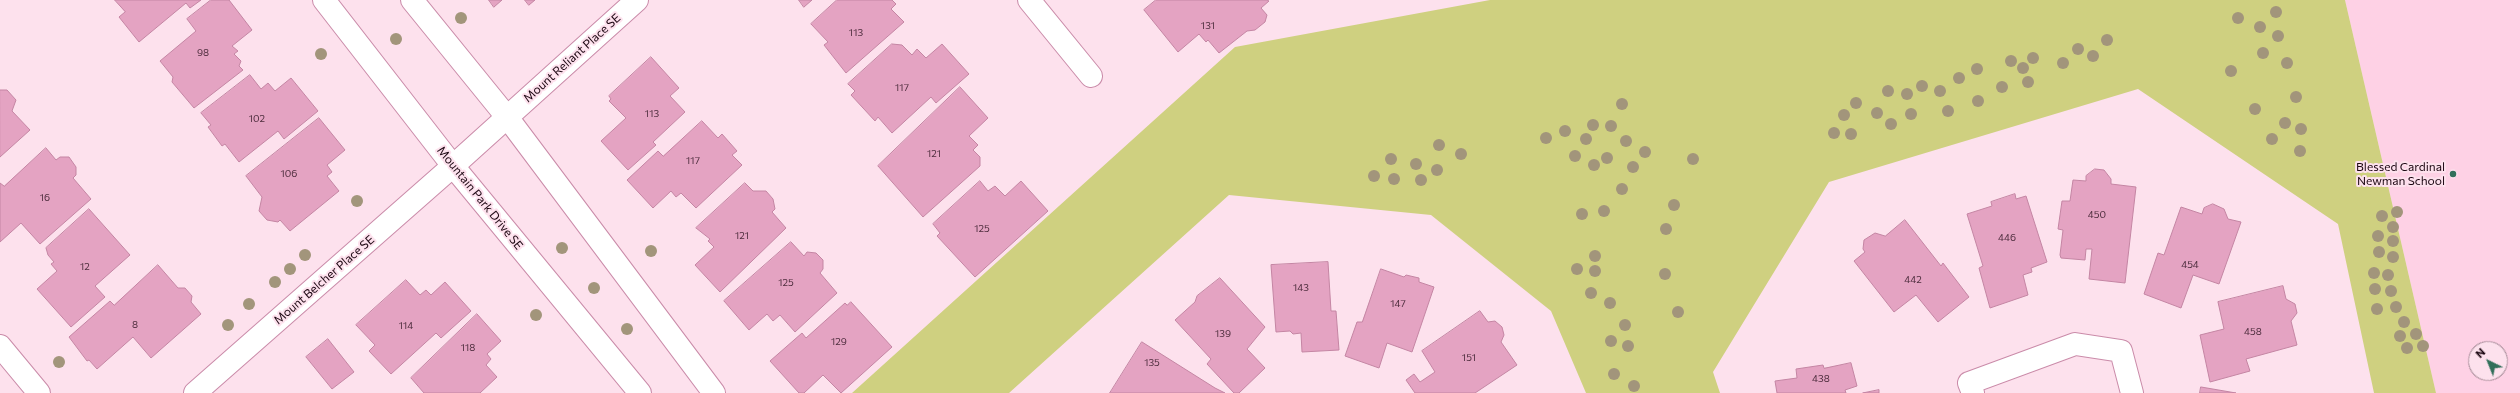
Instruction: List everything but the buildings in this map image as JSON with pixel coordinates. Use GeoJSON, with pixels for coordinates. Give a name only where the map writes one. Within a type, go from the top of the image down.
{"type":"FeatureCollection","features":[{"type":"Feature","properties":{"kind":"street","name":"Mountain Park Drive SE"},"geometry":{"type":"LineString","coordinates":[[324,0],[453,166],[640,393]]}},
{"type":"Feature","properties":{"kind":"street"},"geometry":{"type":"LineString","coordinates":[[412,0],[508,117],[714,393]]}},
{"type":"Feature","properties":{"kind":"street","name":"Mount Reliant Place SE"},"geometry":{"type":"LineString","coordinates":[[453,166],[637,0]]}},
{"type":"Feature","properties":{"kind":"street"},"geometry":{"type":"LineString","coordinates":[[1029,0],[1091,76]]}},
{"type":"Feature","properties":{"kind":"street","name":"Mount Belcher Place SE"},"geometry":{"type":"LineString","coordinates":[[195,393],[453,166]]}},
{"type":"Feature","properties":{"kind":"street"},"geometry":{"type":"LineString","coordinates":[[1973,393],[1969,383],[2075,344],[2121,351],[2132,393]]}},
{"type":"Feature","properties":{"kind":"street"},"geometry":{"type":"LineString","coordinates":[[0,346],[39,393]]}},
{"type":"Feature","properties":{"kind":"shaded area","name":"Blessed Cardinal Newman School"},"geometry":{"type":"Polygon","coordinates":[[[2345,0],[2520,0],[2520,393],[2436,393],[2345,0]]]}},
{"type":"Feature","properties":{"kind":"green space"},"geometry":{"type":"Polygon","coordinates":[[[1490,0],[2345,0],[2436,393],[2374,393],[2338,224],[2138,89],[1829,182],[1713,372],[1720,393],[1586,393],[1551,311],[1431,215],[1229,195],[1009,393],[852,393],[1235,47],[1490,0]]]}},
{"type":"Feature","properties":{"kind":"place","name":"Blessed Cardinal Newman School"},"geometry":{"type":"Point","coordinates":[2453,174]}}]}
